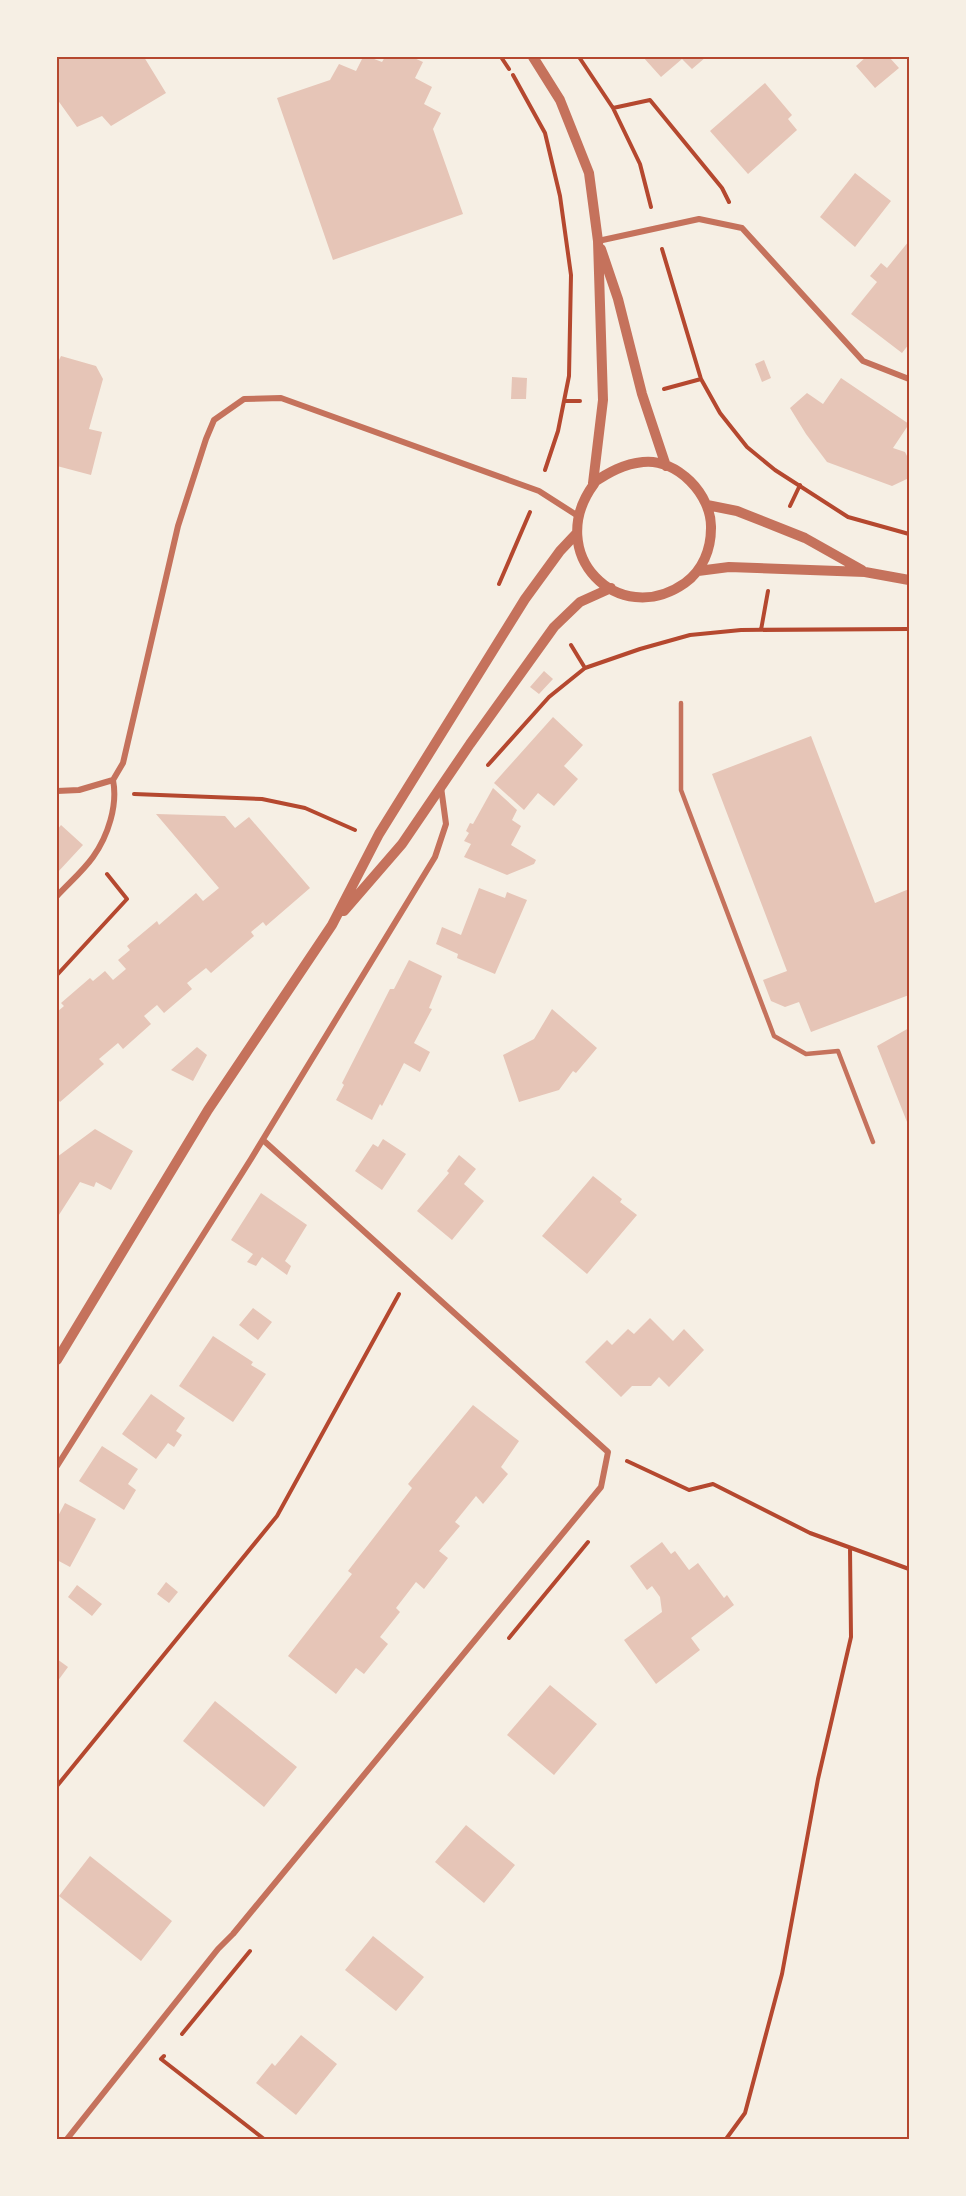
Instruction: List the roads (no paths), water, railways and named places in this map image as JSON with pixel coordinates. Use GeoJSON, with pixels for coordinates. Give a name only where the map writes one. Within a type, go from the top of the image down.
{"type":"FeatureCollection","features":[{"type":"Feature","properties":{"kind":"street"},"geometry":{"type":"LineString","coordinates":[[533,57],[560,100],[589,173],[598,241],[603,400],[593,483],[584,498],[578,516],[576,534],[579,552],[588,568],[601,582],[637,597],[656,597],[675,590],[691,579],[703,564],[710,545],[712,525],[707,505],[697,488],[682,473],[645,461],[616,468],[593,483]]}},
{"type":"Feature","properties":{"kind":"street"},"geometry":{"type":"LineString","coordinates":[[598,241],[699,219],[742,228],[863,361],[909,379]]}},
{"type":"Feature","properties":{"kind":"street"},"geometry":{"type":"LineString","coordinates":[[598,241],[618,299],[642,394],[666,466]]}},
{"type":"Feature","properties":{"kind":"street"},"geometry":{"type":"LineString","coordinates":[[57,791],[79,790],[113,780],[123,763],[178,526],[206,439],[214,420],[244,399],[281,398],[539,491],[578,516]]}},
{"type":"Feature","properties":{"kind":"street"},"geometry":{"type":"LineString","coordinates":[[707,505],[737,511],[805,538],[865,572]]}},
{"type":"Feature","properties":{"kind":"street"},"geometry":{"type":"LineString","coordinates":[[57,1360],[208,1110],[332,925],[379,834],[525,599],[560,551],[576,534]]}},
{"type":"Feature","properties":{"kind":"street"},"geometry":{"type":"LineString","coordinates":[[698,571],[729,567],[865,572],[909,580]]}},
{"type":"Feature","properties":{"kind":"street"},"geometry":{"type":"LineString","coordinates":[[332,925],[402,844],[554,627],[580,602],[611,588]]}},
{"type":"Feature","properties":{"kind":"street"},"geometry":{"type":"LineString","coordinates":[[57,896],[93,857],[108,830],[116,793],[113,780]]}},
{"type":"Feature","properties":{"kind":"street"},"geometry":{"type":"LineString","coordinates":[[57,1466],[263,1140],[435,857],[446,825],[441,786]]}},
{"type":"Feature","properties":{"kind":"street"},"geometry":{"type":"LineString","coordinates":[[67,2139],[218,1949],[233,1934],[601,1487],[608,1452],[263,1140]]}},
{"type":"Feature","properties":{"kind":"lane"},"geometry":{"type":"LineString","coordinates":[[681,703],[681,790],[774,1036],[806,1054],[838,1051],[873,1142]]}}]}
